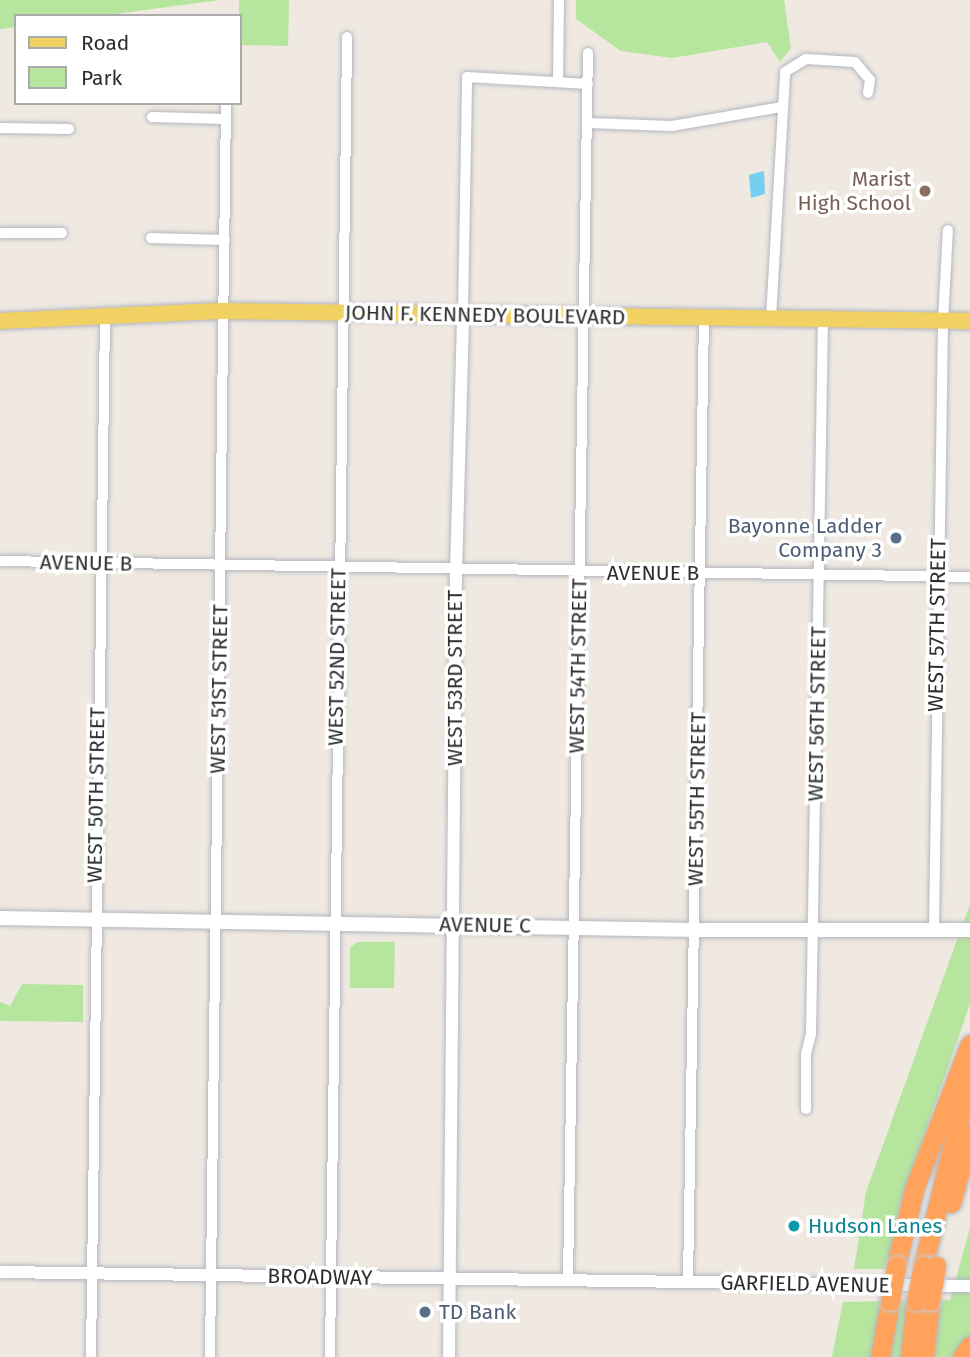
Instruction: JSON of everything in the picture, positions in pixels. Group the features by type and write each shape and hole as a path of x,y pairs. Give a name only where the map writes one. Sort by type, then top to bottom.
{"highway":[{"path":"880,1357 914,1189 970,1044"},
{"path":"911,1357 970,1073"},
{"path":"930,1266 970,1134"},
{"path":"923,1301 924,1357"},
{"path":"962,1357 970,1346"}],"main road":[{"name":"JOHN F. KENNEDY BOULEVARD","path":"0,321 224,311 970,321"},
{"name":"AVENUE C","path":"0,918 334,924 455,923 696,930 970,930"}],"street":[{"path":"559,0 558,82 588,84"},
{"name":"WEST 52ND STREET","path":"330,1357 347,37"},
{"name":"WEST 54TH STREET","path":"568,1280 588,53"},
{"path":"771,318 785,72 806,59 855,62 870,80 869,93"},
{"name":"WEST 53RD STREET","path":"449,1357 455,923 456,571 467,77 558,82"},
{"name":"WEST 51ST STREET","path":"211,1357 226,105"},
{"path":"588,123 672,126 782,107"},
{"path":"152,117 226,119"},
{"path":"0,128 69,129"},
{"name":"WEST 57TH STREET","path":"934,929 943,321 948,230"},
{"path":"0,233 62,233"},
{"path":"150,238 225,240"},
{"name":"WEST 50TH STREET","path":"91,1357 94,919 105,316"},
{"name":"WEST 55TH STREET","path":"688,1281 696,930 704,317"},
{"name":"WEST 56TH STREET","path":"806,1109 813,931 823,319"},
{"name":"AVENUE B","path":"0,561 456,571 970,577"},
{"name":"BROADWAY","path":"0,1272 640,1280"},
{"name":"GARFIELD AVENUE","path":"640,1280 970,1286"}],"green space":[{"path":"0,0 220,0 114,14 14,14 14,27 0,29"},
{"path":"239,0 289,0 288,46 242,45 242,14 239,14"},
{"path":"576,0 784,0 791,48 780,62 767,42 672,58 621,51 576,19"},
{"path":"970,904 970,1004 900,1204 887,1269 854,1269 866,1192"},
{"path":"357,942 395,942 394,988 350,988 350,948"},
{"path":"22,984 83,985 83,1022 0,1021 0,1002 10,1006"},
{"path":"970,1228 970,1357 832,1357 843,1302 950,1300"}],"water":[{"path":"764,171 765,194 751,198 749,175"}],"place":[{"name":"Marist High School","path":"925,191"},
{"name":"Bayonne Ladder Company 3","path":"896,538"},
{"name":"Hudson Lanes","path":"794,1226"},
{"name":"TD Bank","path":"425,1312"}]}
